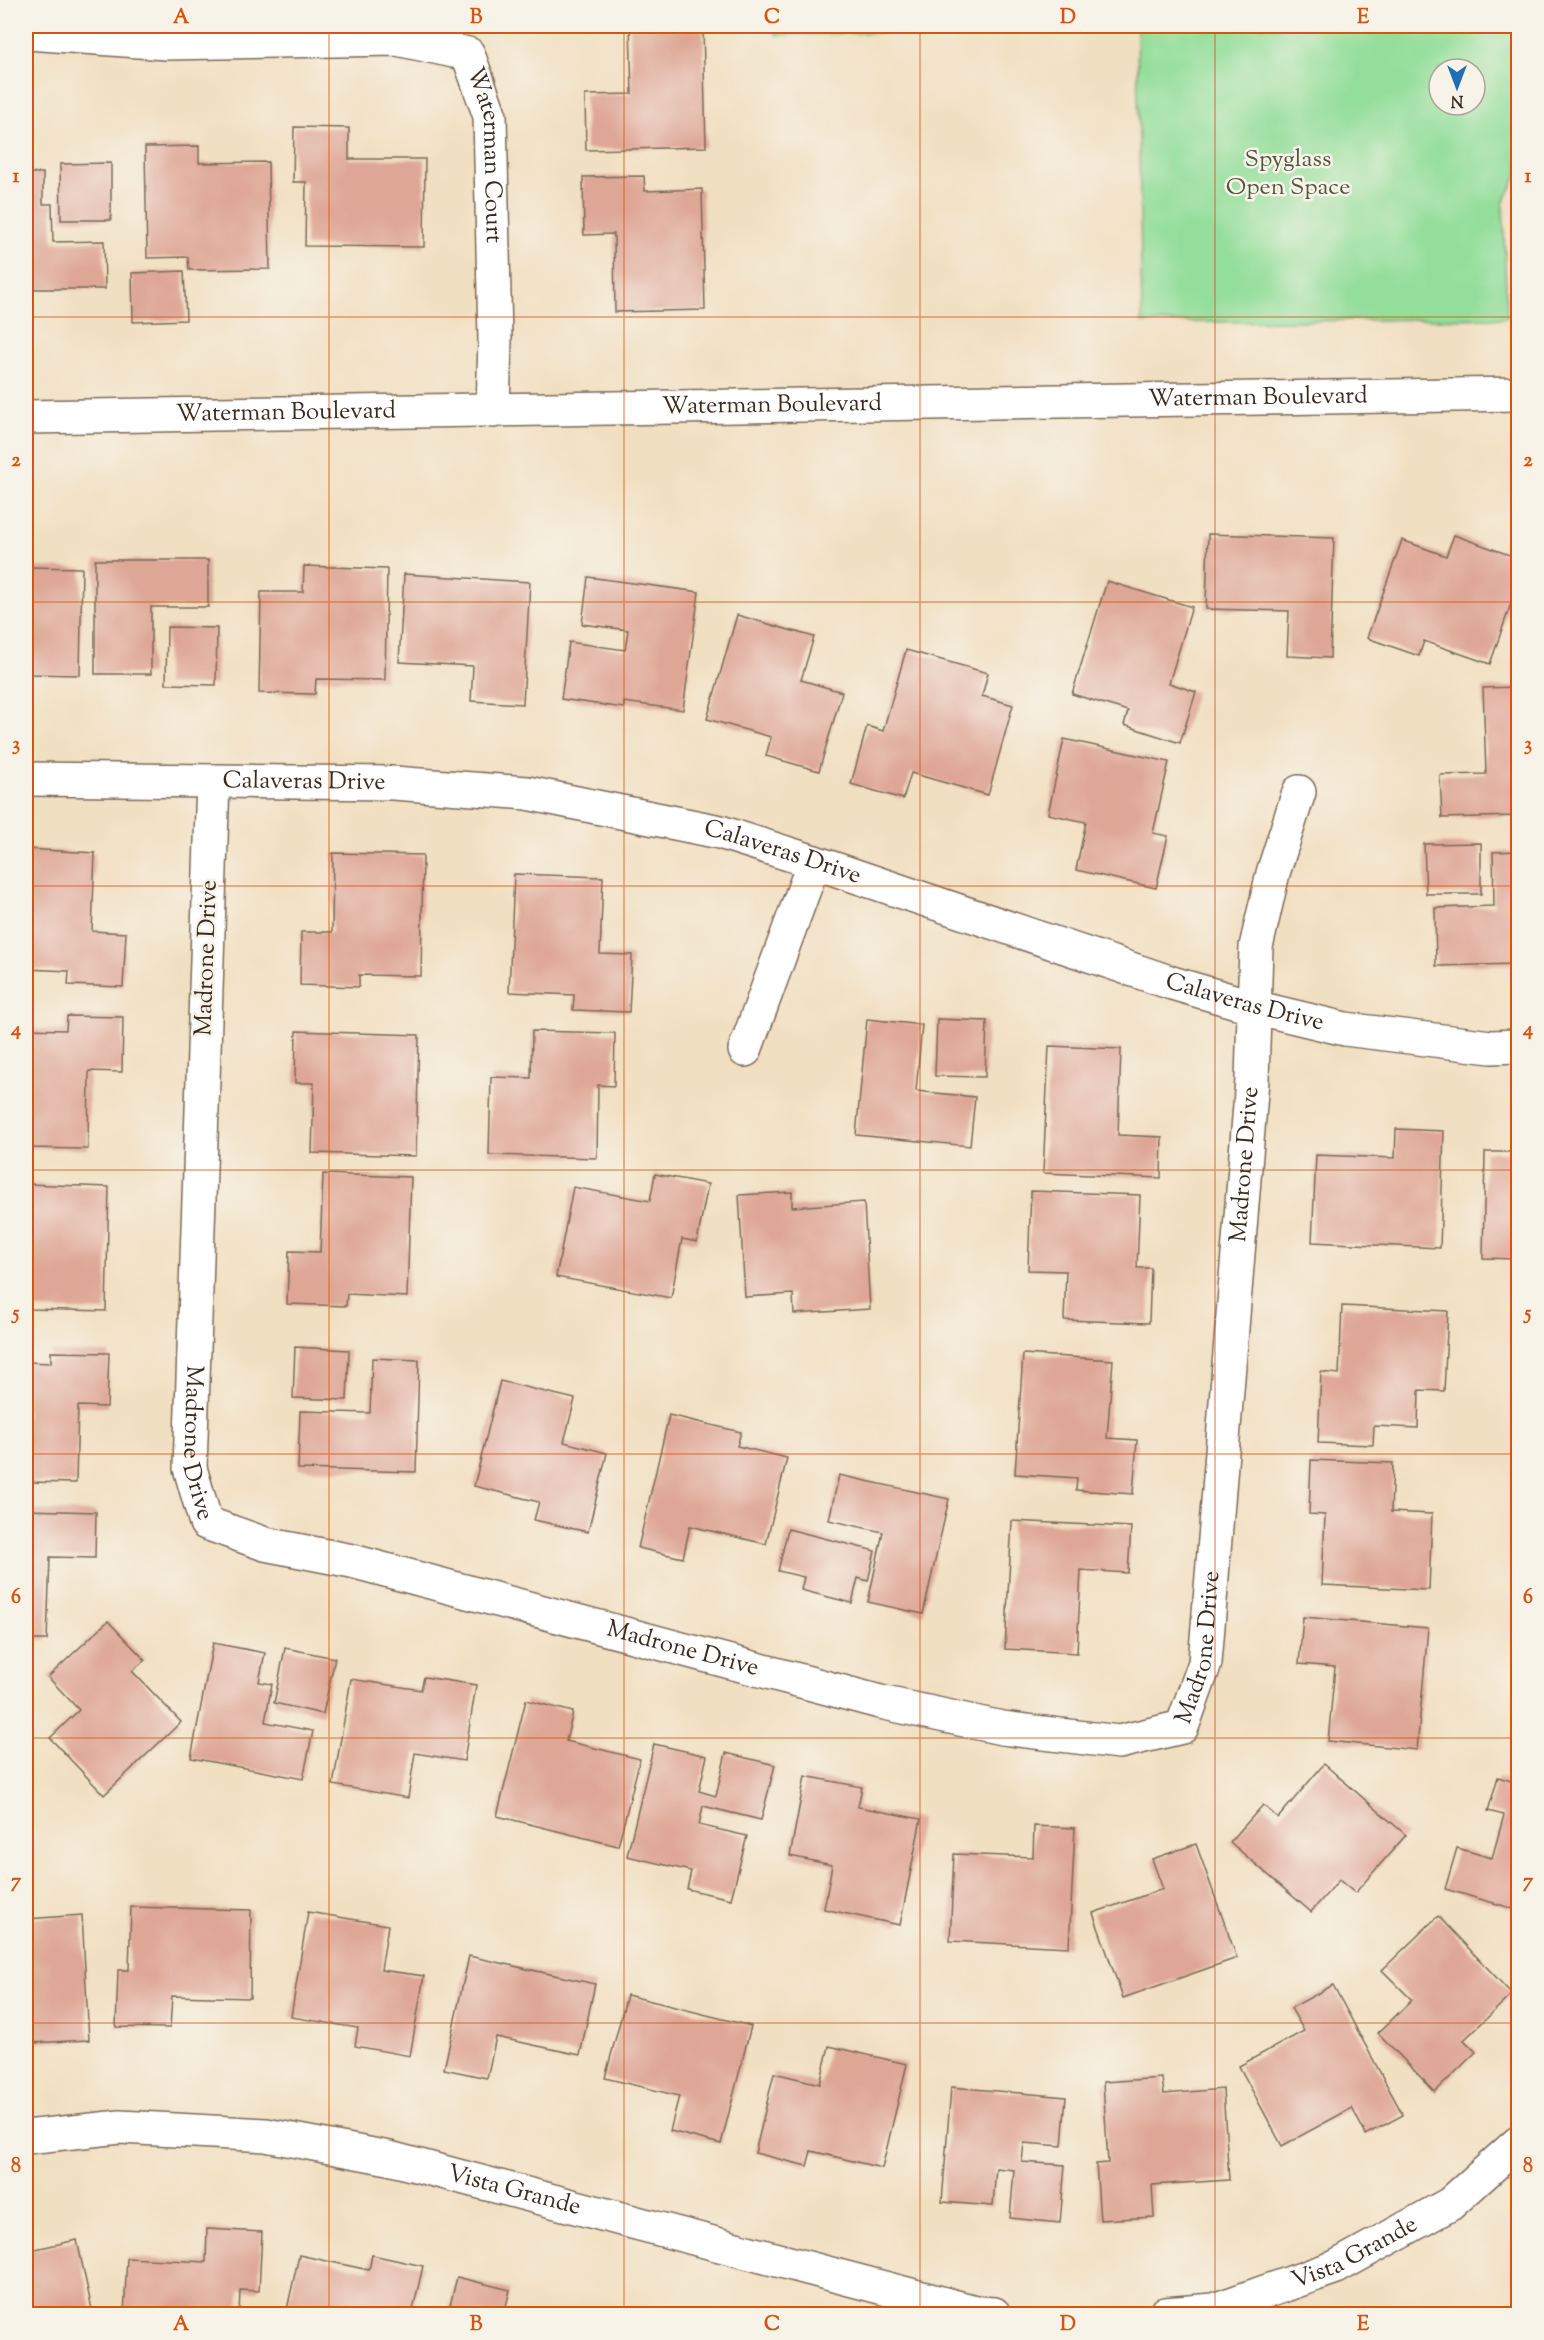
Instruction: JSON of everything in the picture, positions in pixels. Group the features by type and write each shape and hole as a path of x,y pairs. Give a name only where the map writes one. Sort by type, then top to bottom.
{"street":[{"name":"Waterman Court","path":"28,33 166,44 397,39 468,54 490,116 495,339 493,411"},
{"name":"Waterman Boulevard","path":"26,417 1518,394"},
{"name":"Calaveras Drive","path":"26,779 393,783 527,793 720,832 1172,983 1254,1007 1345,1029 1491,1047 1518,1046"},
{"name":"Madrone Drive","path":"213,781 190,1468 206,1523 265,1544 352,1561 493,1601 880,1702 1002,1728 1119,1742 1182,1727 1205,1663 1252,1080 1254,1007"},
{"path":"1254,1007 1256,947 1273,873 1299,792"},
{"path":"745,1050 814,862"},
{"name":"Vista Grande","path":"26,2137 120,2127 266,2135 389,2158 979,2313 994,2314"},
{"name":"Vista Grande","path":"1165,2314 1214,2310 1336,2267 1450,2204 1518,2144"}],"green space":[{"path":"773,26 1137,26 776,35"},
{"name":"Spyglass Open Space","path":"1137,26 1518,26 1518,174 1503,204 1507,318 1142,323"}],"building":[{"path":"630,26 703,26 706,147 586,150 585,95 632,94"},
{"path":"294,127 349,128 349,159 425,159 424,247 305,246 306,182 293,182"},
{"path":"199,146 199,163 268,162 270,269 189,270 188,257 147,258 145,147"},
{"path":"111,163 111,220 61,220 60,164"},
{"path":"26,173 43,173 43,204 52,204 53,242 104,241 105,289 26,289"},
{"path":"644,176 645,191 702,189 705,310 615,312 614,234 584,235 583,177"},
{"path":"184,271 186,320 133,322 132,273"},
{"path":"1208,534 1334,538 1330,658 1287,656 1289,611 1206,609"},
{"path":"1454,535 1518,558 1518,583 1490,664 1424,641 1419,656 1367,638 1402,540 1446,556"},
{"path":"95,560 208,560 208,607 151,607 151,674 95,674"},
{"path":"304,566 387,569 385,680 316,679 315,694 259,693 261,592 303,592"},
{"path":"26,567 82,568 80,675 26,674"},
{"path":"404,574 530,582 523,704 471,701 473,666 399,662"},
{"path":"588,577 699,592 683,710 624,702 624,708 561,699 569,642 625,650 628,630 582,624"},
{"path":"1107,581 1192,607 1169,683 1196,692 1180,743 1124,725 1128,711 1072,694"},
{"path":"737,615 814,637 801,680 842,692 819,771 766,756 771,737 707,719"},
{"path":"167,627 217,628 216,685 166,684"},
{"path":"906,650 988,673 982,696 1013,705 988,795 911,773 903,799 851,784 867,726 883,731"},
{"path":"1518,687 1518,816 1442,818 1440,775 1486,774 1483,688"},
{"path":"1064,739 1169,762 1153,833 1168,836 1156,888 1076,870 1086,822 1048,814"},
{"path":"1481,843 1481,894 1426,894 1424,844"},
{"path":"26,849 95,853 92,931 126,933 123,987 68,985 69,971 26,969"},
{"path":"1518,851 1518,964 1436,966 1435,908 1494,906 1493,852"},
{"path":"333,853 423,855 421,976 359,975 359,987 300,985 301,932 332,932"},
{"path":"514,874 603,877 600,954 632,955 629,1012 573,1010 574,995 509,992"},
{"path":"67,1016 123,1017 122,1072 89,1071 88,1149 26,1148 26,1029 66,1030"},
{"path":"867,1019 922,1025 916,1091 975,1097 970,1146 856,1135"},
{"path":"937,1019 987,1021 985,1077 935,1076"},
{"path":"296,1031 419,1035 416,1156 312,1153 314,1083 295,1083"},
{"path":"532,1031 615,1033 614,1086 598,1085 597,1158 489,1155 491,1077 531,1078"},
{"path":"1049,1046 1121,1049 1118,1135 1162,1137 1161,1178 1043,1173"},
{"path":"1396,1129 1444,1131 1440,1248 1312,1242 1316,1155 1395,1158"},
{"path":"1485,1152 1518,1152 1518,1259 1483,1258"},
{"path":"323,1174 411,1177 407,1297 347,1294 346,1306 287,1304 289,1251 320,1252"},
{"path":"655,1174 708,1184 697,1242 682,1239 671,1298 556,1277 573,1187 650,1201"},
{"path":"26,1184 109,1187 106,1311 30,1309 31,1263 26,1263"},
{"path":"1031,1191 1140,1195 1137,1268 1151,1268 1149,1323 1064,1320 1066,1271 1028,1270"},
{"path":"792,1192 792,1207 864,1202 870,1309 794,1314 793,1294 745,1297 739,1195"},
{"path":"1342,1306 1448,1311 1444,1391 1419,1390 1418,1428 1374,1426 1373,1445 1318,1443 1321,1372 1339,1374"},
{"path":"295,1347 349,1350 347,1400 293,1398"},
{"path":"51,1352 109,1353 107,1407 78,1406 76,1483 26,1482 26,1362 51,1363"},
{"path":"1023,1354 1113,1360 1107,1438 1137,1440 1133,1494 1076,1490 1077,1478 1015,1474"},
{"path":"372,1358 419,1360 416,1472 298,1469 300,1411 370,1413"},
{"path":"500,1381 575,1399 564,1442 607,1453 588,1532 534,1520 539,1502 474,1486"},
{"path":"669,1415 741,1432 737,1446 787,1458 766,1544 690,1526 683,1558 638,1548"},
{"path":"1311,1460 1393,1463 1391,1512 1432,1514 1429,1590 1322,1585 1325,1515 1309,1514"},
{"path":"839,1475 949,1499 923,1614 868,1602 883,1532 829,1520"},
{"path":"26,1510 96,1512 95,1558 50,1557 47,1640 26,1640"},
{"path":"1012,1521 1131,1527 1128,1573 1081,1570 1077,1653 1005,1649"},
{"path":"788,1529 875,1551 868,1581 858,1578 852,1603 801,1590 804,1577 778,1571"},
{"path":"1303,1617 1428,1628 1417,1750 1328,1741 1335,1667 1299,1664"},
{"path":"108,1621 145,1660 132,1671 181,1722 104,1795 50,1738 79,1710 48,1677"},
{"path":"213,1643 265,1653 259,1682 272,1684 265,1722 313,1731 303,1779 191,1758"},
{"path":"285,1648 335,1658 323,1714 274,1703"},
{"path":"424,1677 476,1685 464,1761 415,1753 408,1798 333,1785 351,1679 421,1690"},
{"path":"526,1700 573,1712 566,1741 640,1759 618,1846 497,1816"},
{"path":"654,1744 707,1756 699,1791 716,1796 726,1753 775,1765 761,1820 703,1806 699,1825 747,1836 731,1899 687,1889 691,1871 627,1856"},
{"path":"1324,1764 1406,1835 1355,1893 1339,1880 1311,1912 1230,1842 1263,1805 1278,1818"},
{"path":"805,1776 862,1787 858,1807 921,1819 900,1925 824,1909 832,1865 790,1856"},
{"path":"1498,1777 1518,1783 1518,1910 1445,1889 1457,1848 1492,1858 1504,1815 1488,1811"},
{"path":"1034,1826 1075,1828 1069,1947 950,1941 954,1854 1033,1857"},
{"path":"1196,1844 1237,1958 1123,1998 1093,1913 1163,1889 1152,1859"},
{"path":"131,1907 251,1910 250,1998 172,1996 170,2028 116,2027 118,1970 129,1970"},
{"path":"308,1912 388,1925 381,1970 424,1976 410,2056 355,2046 358,2028 291,2017"},
{"path":"82,1915 89,2040 31,2043 31,2028 26,2028 26,1919"},
{"path":"1438,1916 1512,1994 1464,2040 1476,2052 1435,2092 1378,2033 1412,2000 1382,1970"},
{"path":"469,1956 595,1984 580,2055 496,2037 487,2078 444,2069"},
{"path":"1333,1985 1403,2115 1366,2135 1352,2108 1282,2146 1239,2066 1304,2031 1291,2008"},
{"path":"627,1995 751,2026 721,2144 670,2131 679,2096 605,2078"},
{"path":"829,2046 907,2064 882,2168 811,2151 807,2166 755,2153 774,2073 820,2084"},
{"path":"1162,2078 1164,2094 1223,2089 1229,2180 1152,2185 1154,2217 1100,2220 1096,2164 1108,2163 1103,2082"},
{"path":"951,2087 1066,2097 1062,2146 1024,2143 1022,2162 1065,2165 1060,2223 1010,2218 1014,2170 996,2168 993,2206 942,2202"},
{"path":"207,2229 262,2232 259,2291 240,2290 239,2314 124,2314 127,2258 206,2262"},
{"path":"77,2240 93,2314 26,2314 26,2251"},
{"path":"299,2255 369,2270 372,2255 423,2266 412,2314 286,2314"},
{"path":"457,2277 510,2290 504,2314 448,2314"}]}
